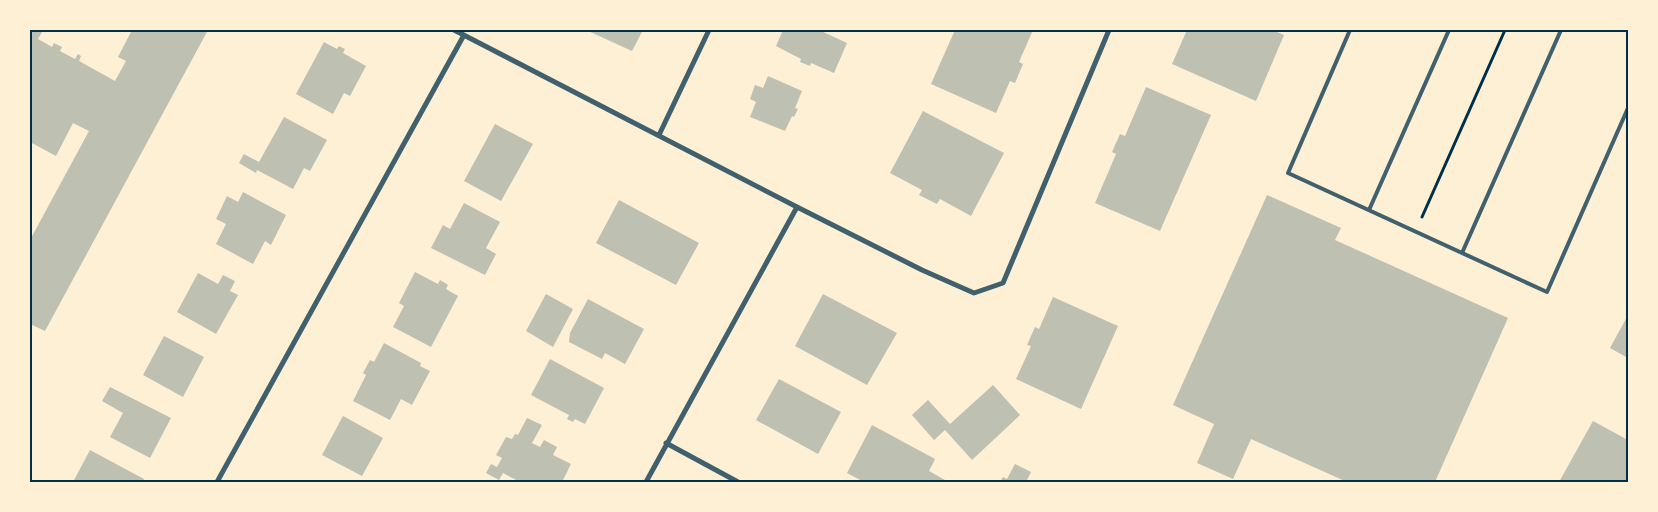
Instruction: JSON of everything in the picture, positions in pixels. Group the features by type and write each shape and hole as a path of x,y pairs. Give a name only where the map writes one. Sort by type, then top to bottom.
{"street":[{"path":"454,30 797,207 922,270 974,293 1003,283 1110,30"},
{"path":"659,135 709,30"},
{"path":"217,482 464,35"},
{"path":"646,482 797,207"},
{"path":"666,443 738,482"}],"lane":[{"path":"1350,30 1288,173 1547,292 1628,108"},
{"path":"1369,210 1449,30"},
{"path":"1462,253 1561,30"}],"path":[{"path":"1415,231 1505,30"}],"building":[{"path":"30,30 43,30 38,39 52,47 54,43 62,47 60,51 75,59 78,54 81,56 79,61 115,81 126,61 118,57 132,30 208,30 45,331 30,324 30,240 89,131 73,123 56,156 30,142"},
{"path":"586,30 643,30 632,51"},
{"path":"783,30 819,30 847,43 834,73 811,63 810,66 800,62 801,59 776,46"},
{"path":"955,30 1033,30 1019,62 1023,64 1015,83 1010,81 996,113 931,84"},
{"path":"1187,30 1272,30 1284,35 1256,101 1172,64"},
{"path":"324,42 337,49 339,46 345,49 343,53 366,66 350,96 344,93 333,114 296,94"},
{"path":"768,76 802,91 795,108 798,109 794,117 792,116 785,131 750,117 756,102 750,99 755,85 763,88"},
{"path":"1146,87 1211,115 1160,231 1095,203 1116,154 1112,152 1120,134 1125,136"},
{"path":"923,111 1004,153 971,216 940,199 937,204 919,195 922,190 890,173"},
{"path":"284,117 327,140 310,171 304,168 293,189 257,170 256,173 239,163 244,154 259,162"},
{"path":"495,124 533,144 501,201 464,181"},
{"path":"243,192 286,215 271,245 265,241 253,264 216,244 226,224 216,219 227,196 238,202"},
{"path":"1267,195 1341,228 1335,240 1508,318 1435,482 1347,482 1251,439 1233,479 1197,463 1214,424 1173,405"},
{"path":"619,200 699,243 676,285 596,243"},
{"path":"464,203 500,222 486,248 496,254 485,275 431,248 443,225 450,229"},
{"path":"415,272 438,284 440,280 448,285 446,289 458,296 431,347 393,327 404,306 399,303"},
{"path":"198,273 218,284 223,275 235,281 230,291 238,295 216,334 177,312"},
{"path":"546,294 573,309 553,347 526,331"},
{"path":"823,294 897,333 867,385 795,346"},
{"path":"1053,297 1118,326 1081,409 1016,379 1031,346 1027,345 1035,327 1039,329"},
{"path":"588,299 644,329 625,364 605,353 602,359 569,342 570,333"},
{"path":"1628,315 1628,358 1610,348"},
{"path":"164,336 204,357 183,397 143,375"},
{"path":"384,343 421,363 420,366 430,371 412,405 401,399 390,420 353,401 366,375 363,373 370,360 374,362"},
{"path":"550,359 604,388 585,424 575,419 573,422 567,419 569,415 531,395"},
{"path":"779,379 841,412 818,454 756,420"},
{"path":"993,385 1020,415 972,460 945,430 934,440 912,415 928,400 950,424"},
{"path":"110,387 171,418 150,458 110,437 123,413 102,401"},
{"path":"343,416 383,438 362,476 322,455"},
{"path":"527,418 542,425 532,443 540,447 544,440 557,447 553,455 571,464 562,482 520,482 503,473 499,480 486,473 491,464 497,467 502,458 496,455 506,437 512,439 515,434 518,435"},
{"path":"1593,421 1628,440 1628,482 1559,482"},
{"path":"872,425 935,459 929,471 945,480 944,482 864,482 847,473"},
{"path":"90,450 144,479 142,482 73,482"},
{"path":"1015,464 1031,472 1026,482 1000,482 1003,477 1007,479"}]}
